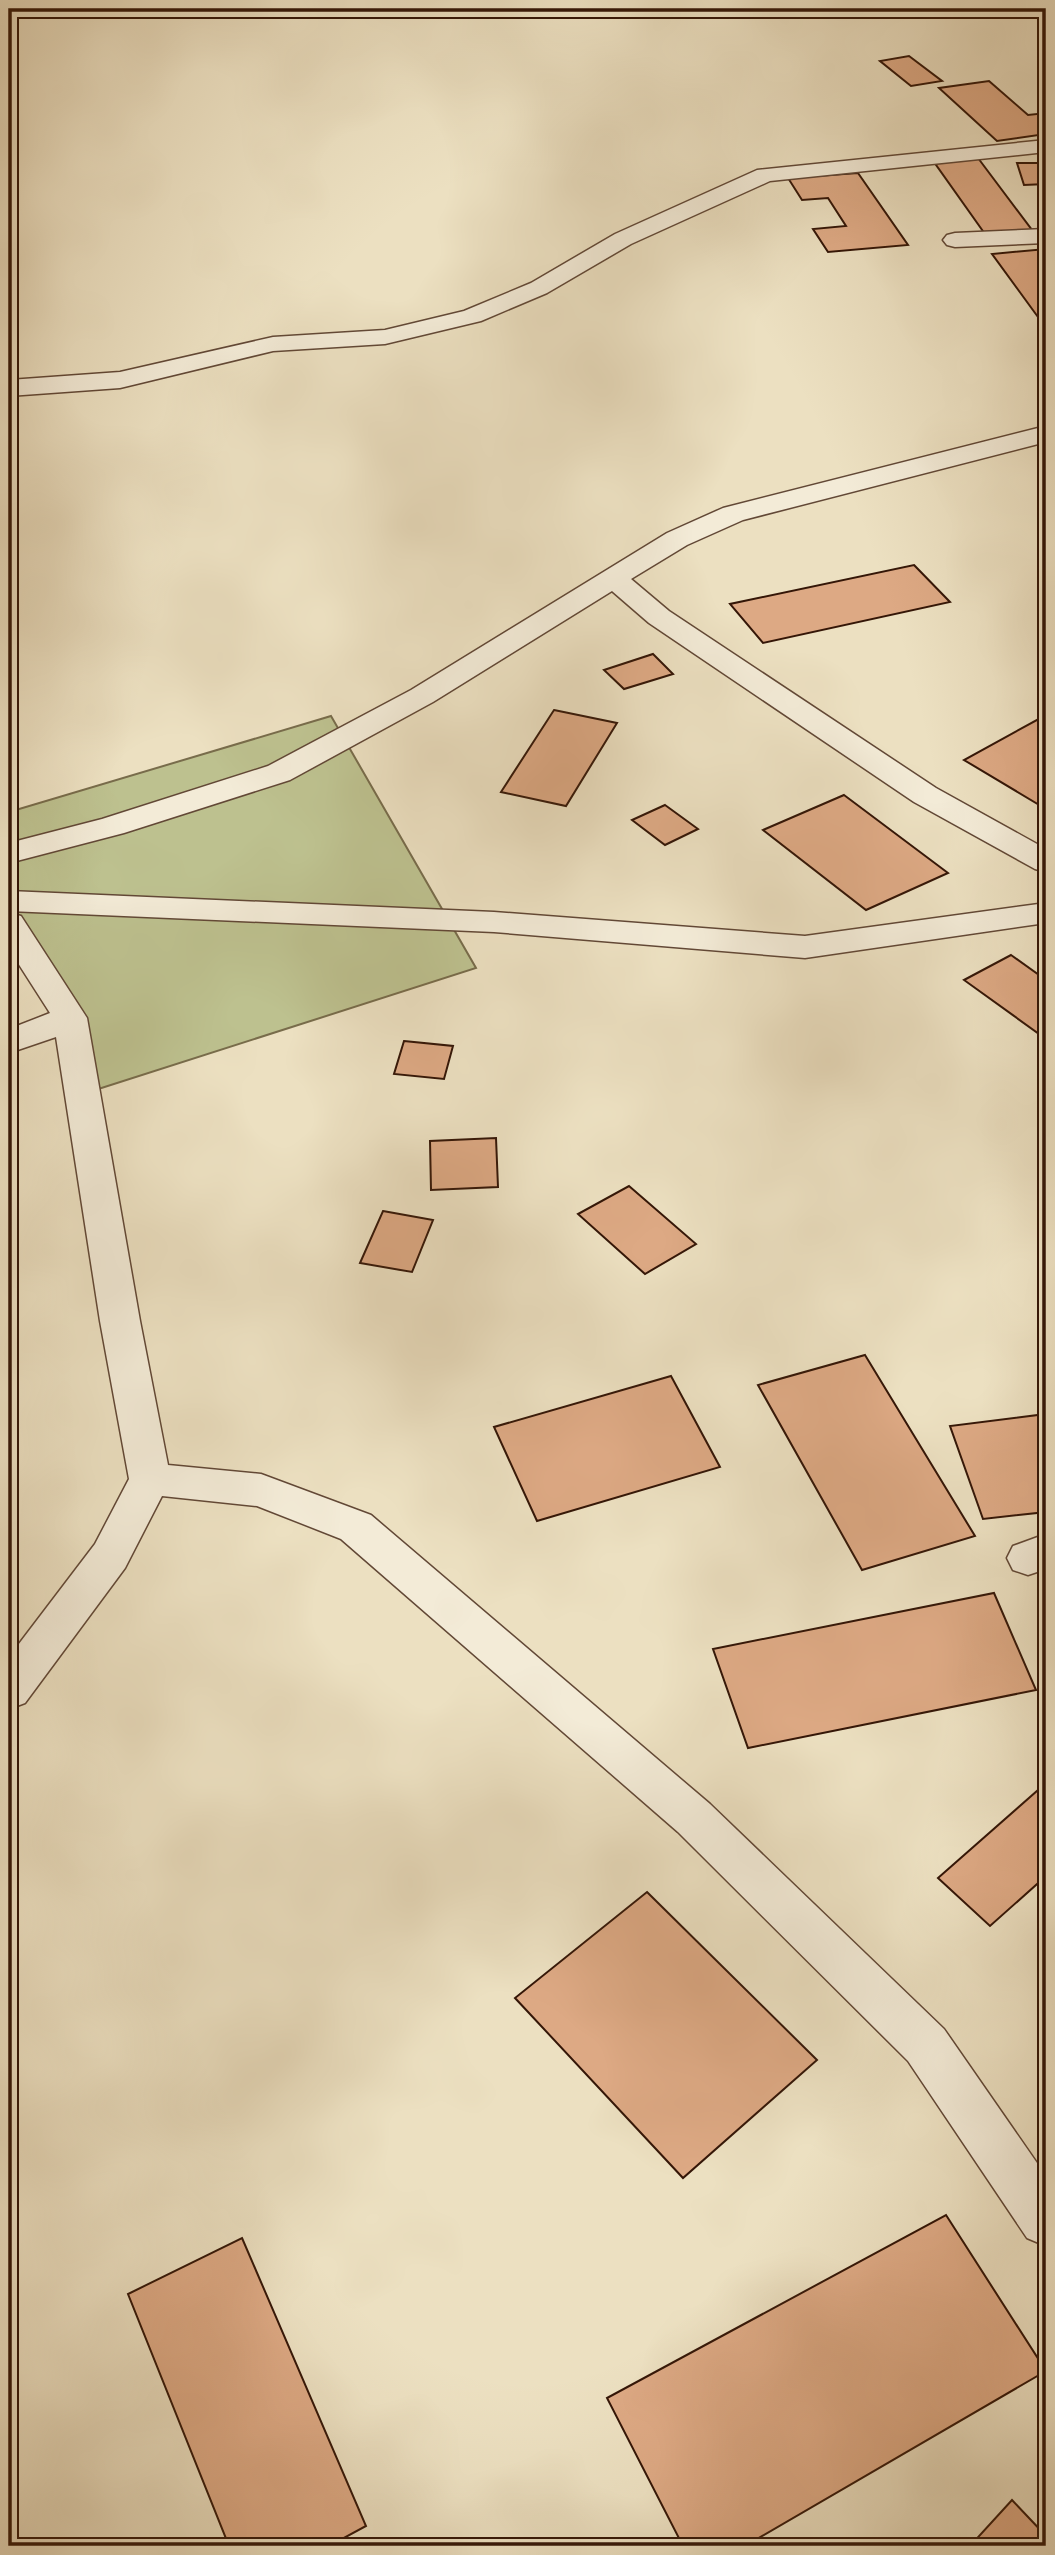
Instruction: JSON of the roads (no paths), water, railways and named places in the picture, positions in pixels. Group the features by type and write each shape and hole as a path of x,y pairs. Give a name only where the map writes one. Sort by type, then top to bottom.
{"street":[{"path":"9,388 120,380 273,344 385,337 472,316 539,288 623,239 765,175 1046,146"},
{"path":"955,240 1046,236"},
{"path":"9,853 113,825 279,773 422,696 677,539 733,514 1046,433"},
{"path":"614,579 660,617 925,795 1046,862"},
{"path":"9,901 494,922 805,947 1046,913"},
{"path":"9,923 70,1018 120,1321 150,1479 110,1556 9,1690"},
{"path":"9,1042 70,1018"},
{"path":"150,1479 261,1489 356,1527 694,1818 926,2045 1046,2220"}]}
